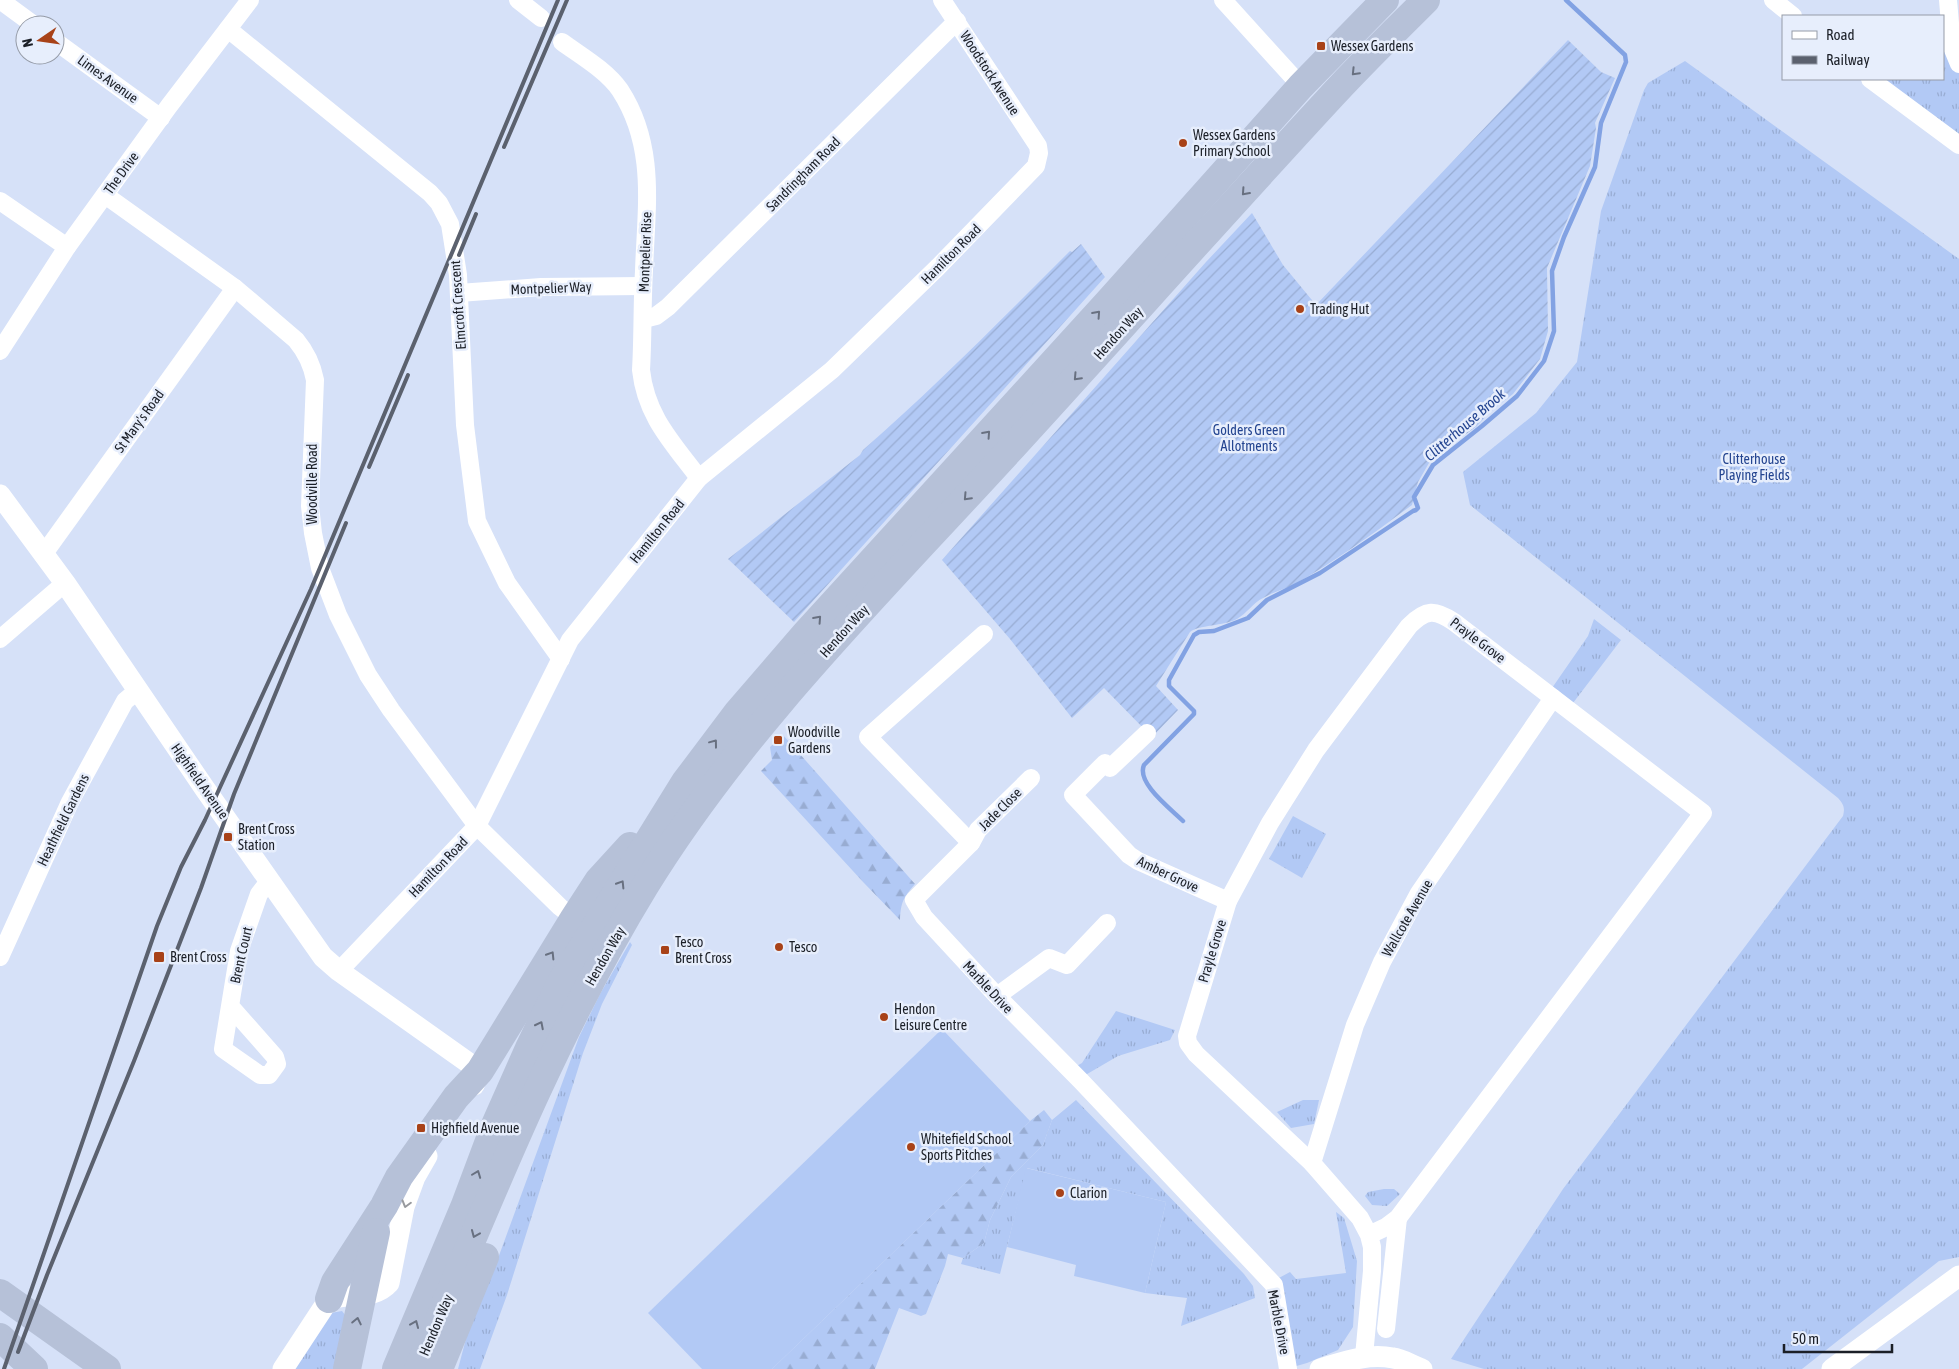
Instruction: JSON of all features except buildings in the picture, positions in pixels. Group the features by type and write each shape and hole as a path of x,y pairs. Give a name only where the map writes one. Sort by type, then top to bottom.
{"highway":[{"name":"Hendon Way","path":"396,1369 465,1205 496,1125 534,1038 566,974 685,782 737,713 806,632 1109,301 1301,86 1386,0"},
{"name":"Hendon Way","path":"418,1369 483,1215 565,1030 646,885 676,840 754,733 822,655 1130,320 1331,96 1426,0"},
{"path":"328,1299 336,1282 384,1206 399,1177 456,1097 480,1071 598,881 685,782"},
{"path":"439,1369 448,1356 498,1223 565,1030"},
{"path":"347,1369 374,1236 384,1206"},
{"path":"0,1294 78,1369"},
{"path":"0,1294 107,1369"},
{"path":"2,1339 20,1369"},
{"path":"2,1339 34,1369"}],"street":[{"path":"0,0 20,15"},
{"name":"The Drive","path":"0,351 67,247 250,0"},
{"path":"518,0 541,18"},
{"name":"Woodstock Avenue","path":"942,0 1038,146"},
{"path":"1223,0 1301,86"},
{"path":"1773,0 1792,15"},
{"path":"1948,0 1947,49 1959,64"},
{"name":"Sandringham Road","path":"644,319 656,316 668,307 957,21"},
{"name":"Elmcroft Crescent","path":"228,30 422,187 439,203 445,213 452,235 459,292 465,424 477,521 507,582 561,659"},
{"name":"Montpelier Rise","path":"562,42 592,64 619,89 630,108 640,132 646,156 647,176 641,370 643,384 650,409 656,420 699,478"},
{"name":"Limes Avenue","path":"65,48 161,118"},
{"path":"1871,80 1959,144"},
{"name":"Hamilton Road","path":"338,971 477,826 570,640 699,478 832,370 871,334 1032,173 1039,160 1038,146"},
{"name":"Woodville Road","path":"106,195 235,288 296,340 302,348 312,367 315,380 310,506 318,563 338,615 368,675 391,710 477,826"},
{"path":"0,201 67,247"},
{"name":"Montpelier Way","path":"459,292 541,287 643,286"},
{"name":"St Mary's Road","path":"43,555 235,288"},
{"name":"Highfield Avenue","path":"0,495 65,583 324,957 338,971 480,1071"},
{"path":"0,639 65,583"},
{"name":"Prayle Grove","path":"1364,1356 1372,1271 1372,1247 1369,1234 1360,1218 1312,1163 1196,1054 1188,1043 1188,1028 1228,901 1270,823 1316,750 1409,626 1417,617 1429,612 1442,614 1703,813 1398,1218 1386,1227 1369,1234"},
{"path":"971,843 868,736 984,634"},
{"name":"Heathfield Gardens","path":"0,954 70,802 125,701 138,691"},
{"name":"Wallcote Avenue","path":"1312,1163 1355,1025 1382,962 1419,893 1553,698"},
{"name":"Amber Grove","path":"1147,733 1110,768 1105,763 1073,794 1129,855 1138,861 1228,901"},
{"name":"Jade Close","path":"971,843 978,830 1031,778"},
{"path":"477,826 560,907 574,918"},
{"name":"Marble Drive","path":"971,843 914,900 924,918 1274,1285 1288,1369"},
{"name":"Brent Court","path":"230,1006 239,951 258,894 270,880"},
{"path":"997,996 1049,958 1067,965 1107,923"},
{"path":"283,1369 328,1299 339,1296 373,1294 382,1290 389,1283 404,1207 415,1177 428,1153 465,1103 480,1071"},
{"path":"1386,1329 1398,1218"},
{"path":"1832,1369 1959,1276"},
{"path":"1320,1369 1364,1356 1394,1358 1422,1369"}],"green space":[{"name":"Golders Green Allotments","path":"1568,40 1601,72 1615,78 1595,123 1596,128 1590,166 1547,268 1548,331 1540,359 1513,394 1490,412 1476,427 1443,450 1429,463 1418,482 1412,505 1310,575 1259,600 1237,619 1190,632 1156,686 1178,710 1152,737 1104,688 1072,718 1010,639 942,560 1206,262 1252,213 1283,265 1316,305"},
{"path":"1952,47 1959,64 1959,145 1871,80 1944,80 1944,50"},
{"name":"Clitterhouse Playing Fields","path":"1685,61 1959,259 1959,1257 1939,1261 1802,1369 1484,1369 1451,1359 1563,1189 1844,813 1844,807 1838,798 1470,505 1463,472 1536,413 1577,362 1601,211 1644,90 1648,83"},
{"path":"1081,244 1105,277 794,622 728,559 860,455 1070,251 1072,252"},
{"path":"1594,619 1621,640 1573,703 1552,688 1588,636"},
{"path":"783,735 915,884 903,900 900,920 761,771 772,760 770,747"},
{"path":"1293,816 1326,834 1302,878 1269,859"},
{"path":"630,942 632,945 602,1004 583,1053 507,1295 480,1369 458,1369 468,1331 497,1261 579,1037 600,994"},
{"path":"1116,1011 1175,1030 1170,1040 1118,1056 1082,1077 1073,1068 1082,1063"},
{"path":"942,1029 1030,1121 772,1369 702,1369 648,1313"},
{"path":"1076,1100 1244,1274 1253,1286 1255,1298 1181,1326 1187,1298 1145,1293 1166,1202 1027,1168 1000,1274 961,1264 963,1258 984,1243 990,1220 1011,1177 1043,1145 1052,1120"},
{"path":"1303,1100 1319,1100 1314,1124 1291,1128 1277,1112"},
{"path":"1044,1110 1052,1120 1043,1145 1011,1177 990,1220 984,1243 963,1258 948,1254 926,1314 921,1316 899,1308 875,1369 772,1369 1030,1121"},
{"path":"1026,1168 1166,1202 1145,1293 1074,1276 1076,1265 1007,1247"},
{"path":"1394,1189 1400,1194 1387,1206 1372,1205 1365,1196 1368,1192"},
{"path":"1336,1212 1344,1218 1357,1261 1353,1327 1338,1350 1293,1367 1277,1279 1290,1272 1296,1279 1346,1273"},
{"path":"342,1311 349,1320 338,1369 292,1369 331,1313"}],"waterway":[{"name":"Clitterhouse Brook","path":"1183,821 1156,795 1145,780 1143,772 1144,765 1194,714 1194,711 1169,686 1169,680 1194,635 1199,632 1214,631 1248,618 1267,600 1320,573 1416,510 1418,508 1414,497 1433,465 1517,396 1544,361 1554,331 1552,271 1564,237 1595,167 1601,123 1626,62 1625,55 1566,0"}],"railway":[{"path":"4,1369 157,926 181,867 205,820 311,589 558,0"},
{"path":"504,147 567,0"},
{"path":"459,255 476,214"},
{"path":"369,467 408,375"},
{"path":"18,1352 201,888 234,794 346,523"}],"place":[{"name":"Wessex Gardens","path":"1321,46"},
{"name":"Wessex Gardens Primary School","path":"1183,143"},
{"name":"Trading Hut","path":"1300,309"},
{"name":"Woodville Gardens","path":"778,740"},
{"name":"Brent Cross Station","path":"228,837"},
{"name":"Tesco","path":"779,947"},
{"name":"Tesco Brent Cross","path":"665,950"},
{"name":"Brent Cross","path":"159,957"},
{"name":"Hendon Leisure Centre","path":"884,1017"},
{"name":"Highfield Avenue","path":"421,1128"},
{"name":"Whitefield School Sports Pitches","path":"911,1147"},
{"name":"Clarion","path":"1060,1193"}]}
